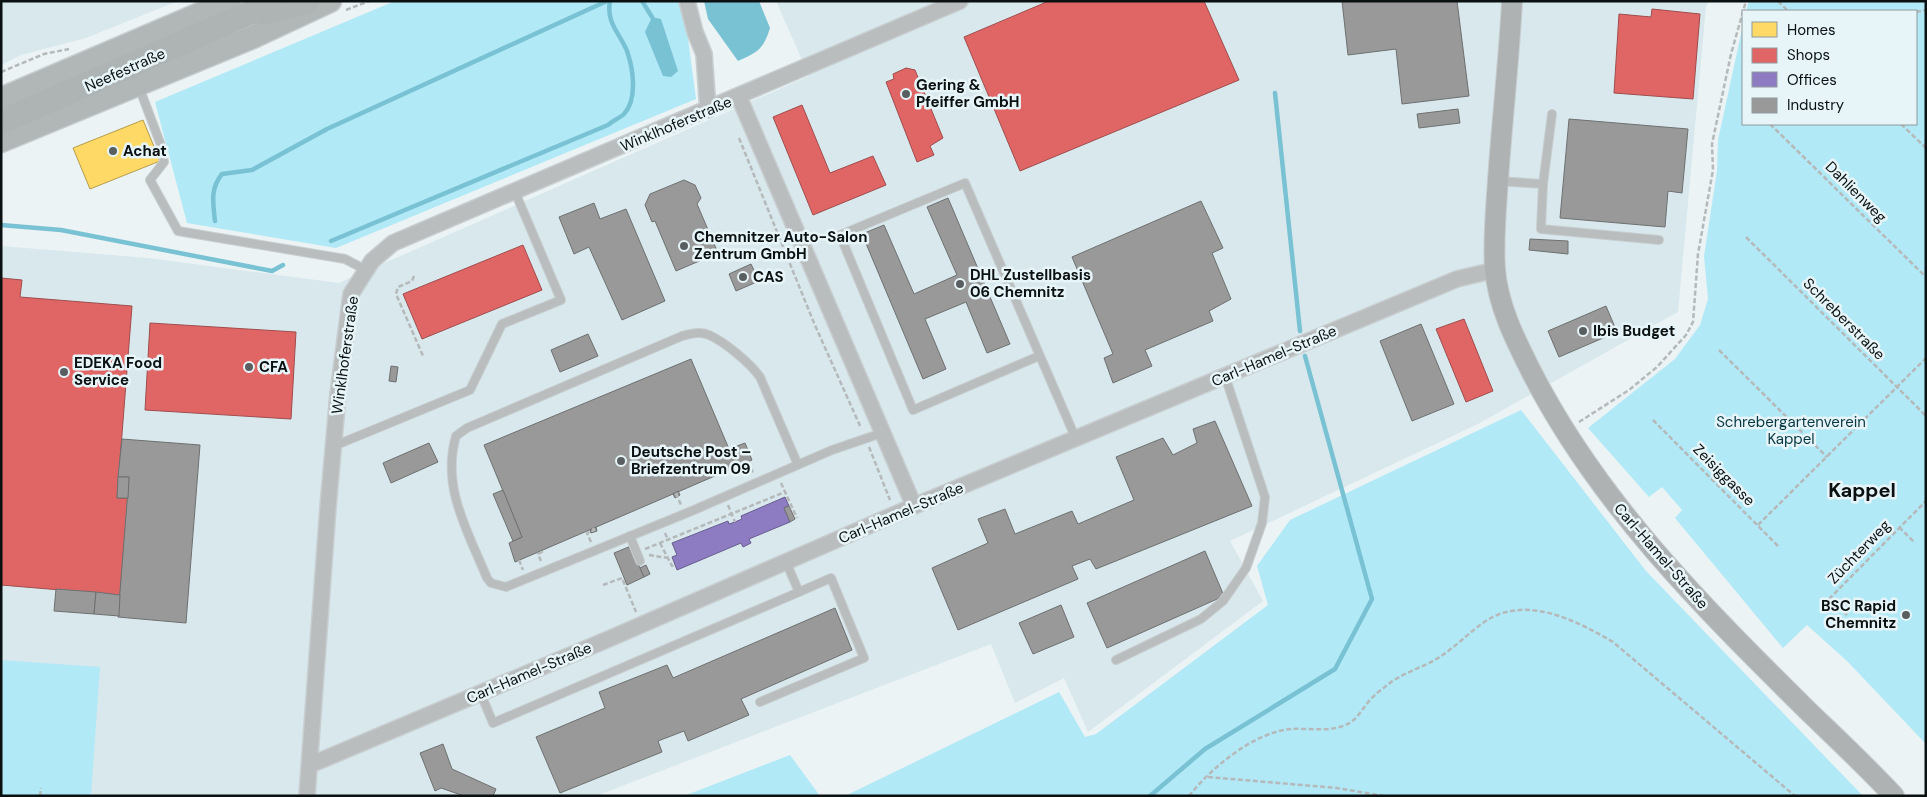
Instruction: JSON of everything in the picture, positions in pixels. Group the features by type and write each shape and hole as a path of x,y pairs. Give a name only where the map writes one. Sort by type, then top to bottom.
{"highway":[{"name":"Neefestraße","path":"1,122 238,9 277,1"},
{"name":"Neefestraße","path":"238,9 307,1"}],"main road":[{"path":"1,141 253,37 330,1"},
{"name":"Carl-Hamel-Straße","path":"1512,1 1498,181 1495,270 1503,308 1511,331 1545,398 1564,430 1591,470 1657,555 1720,622 1894,796"},
{"name":"Neefestraße","path":"1,99 238,9"}],"street":[{"path":"687,1 693,25 704,54 708,110"},
{"name":"Winklhoferstraße","path":"307,796 334,446 351,294 372,261 393,243 739,97 960,1"},
{"name":"Winklhoferstraße","path":"739,97 914,506"},
{"name":"Carl-Hamel-Straße","path":"310,765 897,515 914,506 1456,279 1495,270"}],"lane":[{"path":"137,85 164,162 158,174 150,180 178,231 345,259 366,270"},
{"path":"1552,114 1543,184 1541,229 1659,240"},
{"path":"1498,181 1543,184"},
{"path":"1039,356 913,410 840,235 965,183 1076,439"},
{"path":"334,446 470,390 502,324 560,300 515,192"},
{"path":"798,465 756,372 708,335 696,333 682,336 485,419 456,436 451,467 455,501 491,582 499,586 511,587 798,465 832,450 882,433"},
{"path":"1116,660 1201,619 1223,601 1246,568 1262,523 1265,498 1225,376"},
{"path":"630,536 638,555"},
{"path":"786,562 798,592"},
{"path":"480,692 493,723 831,578 864,658 760,702"}],"path":[{"path":"1778,1 1787,10"},
{"path":"1564,430 1603,408 1650,372 1686,335 1693,322 1698,254 1713,170 1712,144 1731,54 1742,15"},
{"name":"Dahlienweg","path":"1771,125 1926,277"},
{"path":"1902,125 1926,148"},
{"path":"738,135 814,323 897,515"},
{"name":"Schreberstraße","path":"1746,237 1926,416"},
{"path":"414,276 412,281 398,287 396,294 423,356"},
{"path":"1719,350 1827,457"},
{"path":"1758,525 1926,358"},
{"name":"Zeisiggasse","path":"1653,420 1778,546"},
{"path":"748,461 755,477"},
{"path":"638,555 660,543 785,492"},
{"path":"676,493 682,508"},
{"name":"Züchterweg","path":"1847,615 1830,598 1926,501"},
{"path":"1899,528 1916,544"},
{"path":"660,543 672,566 675,564"},
{"path":"638,555 668,558"},
{"path":"603,585 622,578 629,596"},
{"path":"1189,796 1218,765 1266,736 1289,729 1340,727 1351,722 1373,697 1390,682 1437,658 1488,620 1506,611 1528,610 1551,613 1587,627 1613,642 1795,796"},
{"path":"1208,777 1337,788 1384,796"},
{"path":"40,796 41,788"}],"shaded area":[{"path":"1,1 178,1 86,38 21,55 1,65"},
{"path":"704,1 759,1 770,28 762,46 738,61 708,19"},
{"path":"776,1 1709,1 1706,7 1678,312 1478,424 1230,541 1263,601 1088,732 1064,678 1015,703 991,644 596,796 1,796 1,246 148,258 339,283 809,76"},
{"path":"652,17 661,19 678,71 671,77 663,76 645,32"}],"green space":[{"path":"395,1 683,1 696,99 336,248 187,223 155,102"},
{"name":"Schrebergartenverein Kappel","path":"1749,1 1926,1 1926,744 1847,661 1807,625 1783,648 1675,518 1682,510 1662,487 1649,497 1588,428 1675,359 1700,325 1708,299 1704,256 1717,171 1718,140 1742,30 1742,125 1917,125 1917,10 1746,10"},
{"path":"1521,410 1646,571 1863,796 845,796 1059,692 1085,737 1096,734 1268,605 1257,566 1290,520"},
{"path":"1,660 100,667 91,796 1,796"},
{"path":"790,755 820,796 684,796"}],"building: Homes":[{"path":"143,120 160,161 90,189 73,148"}],"building: Shops":[{"path":"1049,1 1204,1 1239,80 1020,171 964,37"},
{"path":"1652,9 1700,14 1693,99 1614,93 1619,14 1651,17"},
{"path":"906,68 915,70 943,138 930,146 934,155 917,162 886,82 894,79 893,74"},
{"path":"802,105 830,173 873,156 886,185 813,215 773,117"},
{"path":"523,245 542,290 422,339 403,294"},
{"name":"EDEKA Food Service","path":"1,278 22,280 20,297 132,306 117,498 128,498 120,595 1,585"},
{"path":"1464,319 1493,391 1466,402 1436,329"},
{"path":"150,323 296,332 291,419 145,410"}],"building: Offices":[{"path":"785,497 789,506 784,508 790,522 749,539 751,543 743,547 741,543 677,570 672,557 677,555 672,543 728,521 729,524 735,522 742,519 741,516"}],"building: Industry":[{"path":"1342,1 1457,1 1469,96 1402,104 1396,49 1348,55"},
{"path":"1458,109 1460,123 1419,128 1417,114"},
{"path":"1569,119 1688,129 1682,193 1668,191 1665,227 1560,218"},
{"path":"684,180 695,185 701,198 697,204 718,253 676,271 655,221 652,222 645,205 650,194"},
{"name":"DHL Zustellbasis 06 Chemnitz","path":"948,198 1010,344 987,353 966,302 925,319 946,369 923,379 862,234 884,225 914,294 957,275 927,207"},
{"path":"1201,201 1223,248 1212,253 1231,299 1209,311 1213,321 1145,350 1152,366 1113,383 1104,358 1113,354 1072,257"},
{"path":"594,203 600,219 626,209 665,301 622,320 589,247 574,254 559,217"},
{"path":"1530,239 1568,241 1568,254 1529,250"},
{"path":"751,264 759,281 736,291 729,274"},
{"name":"Ibis Budget","path":"1606,306 1617,332 1559,357 1548,331"},
{"path":"1421,324 1454,404 1412,421 1380,341"},
{"path":"588,334 598,356 560,372 551,350"},
{"name":"Deutsche Post – Briefzentrum 09","path":"691,359 729,449 745,443 752,460 515,562 509,543 522,537 484,445"},
{"path":"391,366 398,367 396,382 389,381"},
{"path":"1215,421 1252,506 1096,569 1090,559 1072,566 1078,579 958,630 932,568 988,543 978,519 1005,509 1015,534 1072,511 1078,524 1134,500 1116,457 1163,438 1173,455 1197,443 1193,429"},
{"path":"122,439 200,445 186,623 118,617 129,477 118,477"},
{"path":"429,443 438,462 391,483 383,463"},
{"path":"118,477 129,477 128,498 117,498"},
{"path":"503,490 522,537 513,541 493,494"},
{"path":"678,491 680,495 675,498 673,494"},
{"path":"789,506 795,519 790,522 784,508"},
{"path":"596,527 597,531 591,533 590,530"},
{"path":"631,546 644,577 627,585 614,553"},
{"path":"1205,551 1224,596 1107,648 1087,603"},
{"path":"646,565 650,574 644,577 640,568"},
{"path":"56,589 96,592 94,614 54,611"},
{"path":"96,592 120,595 119,616 94,614"},
{"path":"1061,605 1074,637 1033,654 1019,623"},
{"path":"835,608 852,650 741,699 749,715 688,741 684,731 658,741 662,752 560,793 536,737 605,708 599,692 667,665 673,678"},
{"path":"443,744 452,769 496,789 493,796 464,796 441,788 435,791 420,753"}],"waterway":[{"path":"215,221 214,190 222,174 252,170 327,129 607,1"},
{"path":"331,241 608,125 624,114 633,92 632,74 627,51 614,27 610,15 610,1"},
{"path":"642,1 652,17"},
{"path":"1275,93 1300,331"},
{"path":"1,225 61,230 272,271 283,265"},
{"path":"1150,796 1205,749 1335,669 1372,599 1305,356"}],"place":[{"name":"Gering & Pfeiffer GmbH","path":"906,94"},
{"name":"Achat","path":"113,151"},
{"name":"Chemnitzer Auto-Salon Zentrum GmbH","path":"684,246"},
{"name":"CAS","path":"743,277"},
{"name":"DHL Zustellbasis 06 Chemnitz","path":"960,284"},
{"name":"Ibis Budget","path":"1583,331"},
{"name":"CFA","path":"249,367"},
{"name":"EDEKA Food Service","path":"64,372"},
{"name":"Deutsche Post – Briefzentrum 09","path":"621,461"},
{"name":"BSC Rapid Chemnitz","path":"1906,615"}],"district":[{"name":"Kappel","path":"1862,490"}]}
